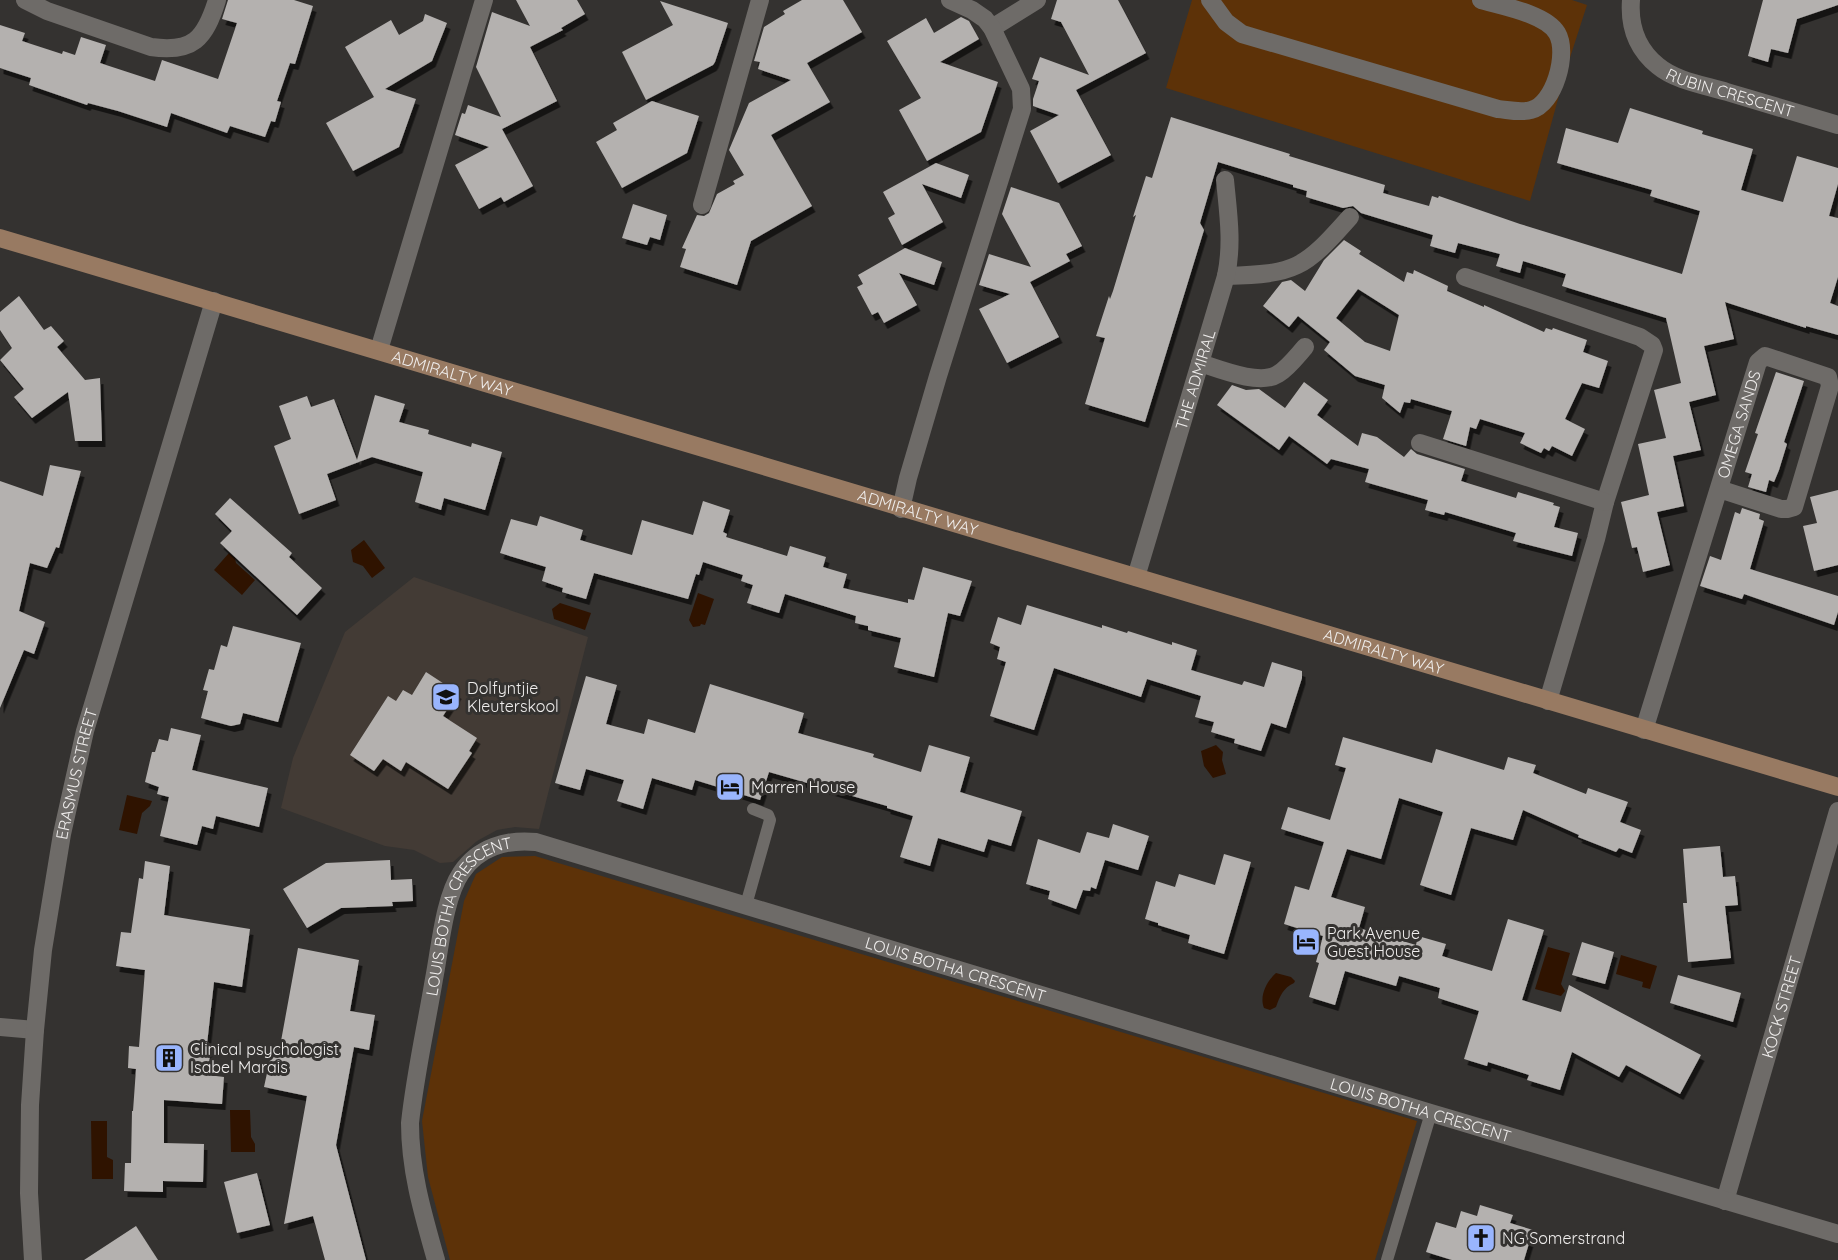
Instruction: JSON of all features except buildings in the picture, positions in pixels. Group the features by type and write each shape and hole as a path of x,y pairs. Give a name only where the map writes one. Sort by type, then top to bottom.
{"main road":[{"name":"ADMIRALTY WAY","path":"0,238 1838,787"}],"street":[{"path":"25,0 47,11 166,49 182,48 199,38 217,0"},
{"path":"379,350 484,0"},
{"path":"702,205 760,0"},
{"path":"901,509 938,376 1022,109 1022,89 992,28 985,19 972,10 950,0"},
{"path":"992,28 1037,0"},
{"path":"1210,0 1226,22 1242,34 1498,109 1532,110 1543,105 1551,93 1560,69 1557,34 1544,22 1526,13 1481,0"},
{"name":"RUBIN CRESCENT","path":"1631,0 1631,20 1636,37 1649,58 1666,72 1695,83 1838,125"},
{"name":"THE ADMIRAL","path":"1136,577 1226,276 1231,244 1225,180"},
{"path":"1226,276 1262,275 1294,268 1305,262 1327,243 1350,217"},
{"path":"1465,277 1640,337 1652,345 1653,357 1605,502 1548,701"},
{"name":"ERASMUS STREET","path":"33,1260 29,1193 30,1105 43,950 53,880 85,731 214,301"},
{"path":"1200,363 1230,373 1266,378 1278,374 1305,348"},
{"name":"OMEGA SANDS","path":"1644,730 1755,369 1765,356 1828,377 1830,386 1794,507 1787,510 1781,509 1719,489"},
{"path":"1420,443 1605,502"},
{"name":"KOCK STREET","path":"1725,1201 1838,811"},
{"name":"LOUIS BOTHA CRESCENT","path":"436,1260 416,1186 410,1147 410,1123 450,901 461,873 471,860 503,842 536,842 1838,1234"},
{"path":"0,1027 35,1030"}],"lane":[{"path":"746,905 770,820 768,815 753,808"},
{"path":"1387,1260 1431,1113"}],"shaded area":[{"path":"1192,0 1572,0 1587,5 1566,70 1530,201 1166,88"},
{"path":"364,540 385,568 372,578 363,566 353,562 351,550"},
{"path":"229,553 235,558 236,563 255,580 242,595 214,570"},
{"name":"Dolfyntjie Kleuterskool","path":"414,577 588,637 539,829 515,827 497,830 477,841 453,862 440,863 414,850 385,846 281,808 293,758 345,632"},
{"path":"698,593 714,599 705,625 693,627 689,620"},
{"path":"560,603 591,613 585,630 554,619 552,609"},
{"path":"1216,745 1223,752 1222,760 1226,774 1213,778 1204,766 1201,751"},
{"path":"127,795 152,801 142,813 137,834 119,830"},
{"path":"535,856 1417,1121 1375,1260 450,1260 428,1177 422,1121 464,901 476,874 502,857"},
{"path":"1548,947 1570,953 1561,984 1565,991 1561,996 1535,989"},
{"path":"1621,955 1657,966 1650,989 1642,987 1643,982 1616,974"},
{"path":"1276,973 1291,977 1295,981 1282,993 1276,1007 1270,1010 1264,1008 1262,999 1267,984"},
{"path":"230,1110 250,1110 251,1137 255,1144 255,1152 231,1152"},
{"path":"91,1121 107,1121 107,1157 113,1160 113,1179 92,1179"}],"place":[{"name":"Dolfyntjie Kleuterskool","path":"446,697"},
{"name":"Marren House","path":"730,787"},
{"name":"Park Avenue Guest House","path":"1306,942"},
{"name":"Clinical psychologist Isabel Marais","path":"169,1058"},
{"name":"NG Somerstrand","path":"1481,1238"}]}
